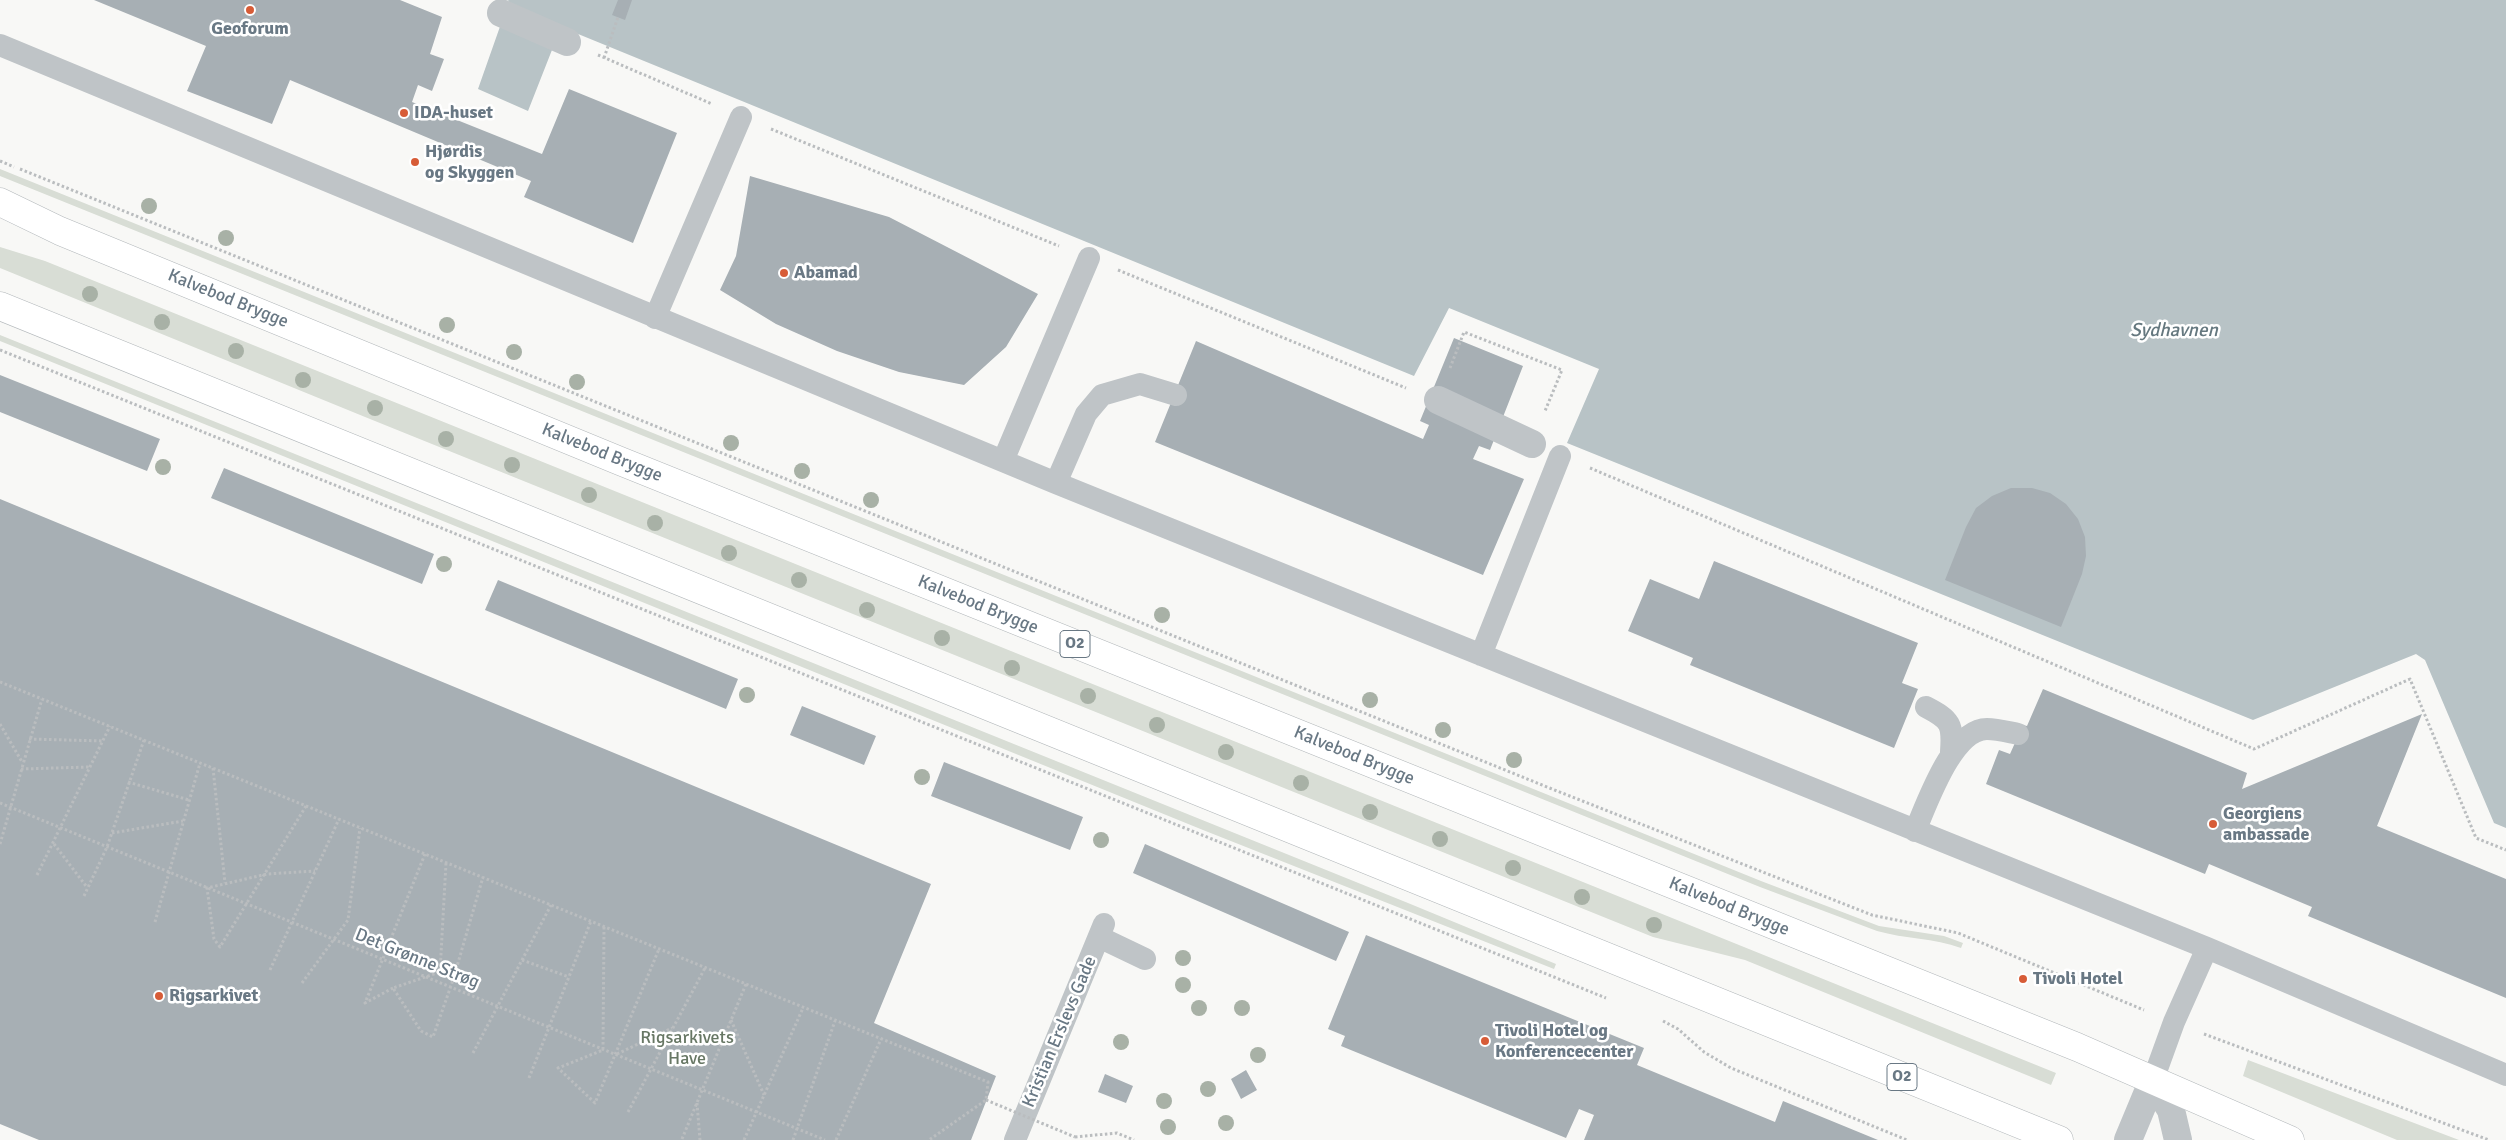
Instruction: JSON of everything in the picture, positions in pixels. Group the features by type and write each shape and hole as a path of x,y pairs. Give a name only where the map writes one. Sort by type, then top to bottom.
{"main road":[{"name":"Kalvebod Brygge","path":"0,202 60,232 629,465 2040,1032 2290,1140"},
{"name":"O2","path":"0,306 2059,1140"}],"street":[{"path":"501,13 567,42"},
{"path":"1438,400 1532,444"},
{"path":"2128,1140 2154,1080"},
{"path":"2154,1080 2171,1110 2178,1140"}],"lane":[{"path":"0,45 1056,483 2207,948 2506,1075"},
{"path":"655,318 741,117"},
{"path":"1003,461 1090,258"},
{"path":"1056,483 1086,414 1102,395 1140,384 1176,395"},
{"path":"1481,655 1560,456"},
{"path":"1915,831 1951,752 1952,729 1944,716 1926,707"},
{"path":"1951,752 1968,736 1986,728 2018,734"},
{"name":"Kristian Erslevs Gade","path":"1015,1140 1102,931 1145,959"},
{"path":"2154,1080 2174,1022 2207,948"}],"path":[{"path":"604,58 618,17"},
{"path":"0,161 1561,792 1872,914 1958,933 2174,1022 2489,1140"},
{"path":"0,350 1612,1000"},
{"path":"0,682 988,1082 986,1100 930,1140"},
{"path":"0,844 42,699"},
{"path":"0,724 23,762"},
{"path":"38,875 110,726"},
{"path":"29,739 104,741"},
{"path":"84,896 86,886 107,847 144,740"},
{"path":"156,922 200,763"},
{"path":"21,769 90,768"},
{"path":"213,768 226,883"},
{"path":"128,782 189,800"},
{"name":"Det Grønne Strøg","path":"0,803 825,1140"},
{"path":"306,806 266,874 220,947 214,939 207,888 266,874 315,871"},
{"path":"270,970 338,819"},
{"path":"112,833 183,821"},
{"path":"302,983 332,939 348,920 360,828"},
{"path":"54,844 86,886"},
{"path":"425,854 365,1003 392,988 456,967"},
{"path":"440,972 446,863"},
{"path":"392,988 421,1031 434,1037 483,877"},
{"path":"473,1053 551,905"},
{"path":"529,1078 590,921"},
{"path":"604,926 603,1050 558,1068 595,1103 659,949"},
{"path":"522,960 569,977"},
{"path":"628,1112 705,968"},
{"path":"682,1139 746,984"},
{"path":"744,1140 804,1008"},
{"path":"1656,1018 1678,1029 1704,1052 1730,1068 1907,1140"},
{"path":"731,1020 764,1095"},
{"path":"793,1140 835,1021"},
{"path":"616,1054 673,1028"},
{"path":"836,1140 881,1039"},
{"path":"986,1100 1075,1137 1117,1133 1134,1140"},
{"path":"697,1103 700,1140"}],"shaded area":[{"path":"0,169 1761,881 1879,926 1944,936 1963,943 1961,948 1940,942 1877,931 1760,887 0,176"},
{"path":"0,247 45,261 2056,1073 2051,1085 1745,960 1653,937 0,268"},
{"path":"0,335 1408,903 1556,964 1554,969 1203,830 0,341"},
{"path":"2248,1060 2459,1140 2397,1140 2243,1076"}],"water":[{"name":"Sydhavnen","path":"507,0 2506,0 2506,828 2494,823 2425,660 2416,654 2253,720 1567,443 1599,369 1449,308 1414,376 561,27 528,111 478,89 509,1"}],"building":[{"name":"IDA-huset","path":"94,0 400,0 442,17 430,54 444,59 432,91 418,85 412,102 542,154 569,89 677,133 633,243 524,197 531,181 290,80 272,124 187,91 206,46"},
{"path":"618,0 632,0 625,20 612,15"},
{"path":"750,176 889,217 1038,294 1006,347 964,385 899,372 837,351 776,324 720,290 736,256"},
{"path":"1454,338 1523,366 1490,450 1479,446 1473,459 1524,479 1483,575 1155,442 1196,341 1423,439 1429,425 1420,421"},
{"path":"0,375 160,439 147,471 0,412"},
{"path":"224,468 434,554 422,584 211,498"},
{"path":"2011,488 2032,488 2050,493 2066,504 2078,519 2085,537 2086,556 2082,574 2061,627 1945,580 1966,527 1976,508 1992,496"},
{"path":"0,499 931,884 874,1023 996,1076 971,1140 39,1140 0,1124"},
{"path":"1714,561 1918,643 1902,683 1918,689 1894,748 1690,665 1693,658 1628,631 1650,579 1699,599"},
{"path":"498,580 738,679 726,709 485,610"},
{"path":"2043,689 2247,773 2242,789 2422,714 2377,826 2506,879 2506,998 2308,916 2312,907 2209,864 2205,874 1986,784 1999,750 2010,754 2023,725 2027,726"},
{"path":"802,706 876,736 864,765 790,735"},
{"path":"944,762 1083,817 1070,850 931,796"},
{"path":"1145,844 1349,932 1336,961 1133,873"},
{"name":"Tivoli Hotel og Konferencecenter","path":"1366,935 1644,1048 1637,1065 1775,1122 1783,1101 1878,1140 1584,1140 1594,1115 1579,1109 1566,1138 1341,1046 1345,1036 1328,1029"},
{"path":"1246,1070 1257,1090 1241,1099 1231,1079"},
{"path":"1105,1074 1133,1086 1126,1103 1098,1092"}],"place":[{"name":"Geoforum","path":"250,10"},
{"name":"IDA-huset","path":"404,113"},
{"name":"Hjørdis og Skyggen","path":"415,162"},
{"name":"Abamad","path":"784,273"},
{"name":"Georgiens ambassade","path":"2213,824"},
{"name":"Tivoli Hotel","path":"2023,979"},
{"name":"Rigsarkivet","path":"159,996"},
{"name":"Tivoli Hotel og Konferencecenter","path":"1485,1041"}],"park label":[{"name":"Rigsarkivets Have","path":"687,1048"}]}
